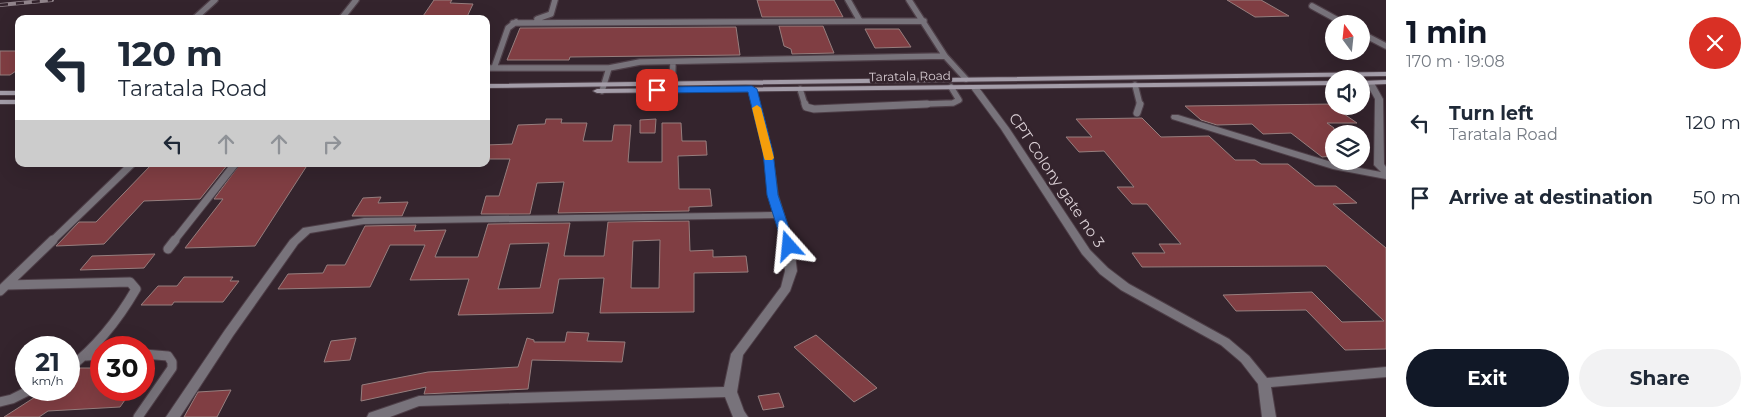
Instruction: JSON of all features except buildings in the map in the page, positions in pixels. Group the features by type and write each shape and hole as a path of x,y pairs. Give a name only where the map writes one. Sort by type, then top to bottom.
{"main road":[{"path":"1376,74 1386,82"},
{"path":"672,86 970,83 1386,74"},
{"path":"1370,83 1386,82"},
{"name":"Taratala Road","path":"490,93 602,87 672,86 752,89 951,87 970,83 1135,85 1325,83"},
{"path":"490,86 602,87"},
{"path":"0,93 15,93"},
{"path":"0,102 15,102"}],"street":[{"name":"CPT Colony gate no 3","path":"970,83 1004,128 1086,252 1104,271 1125,287 1225,342 1245,359 1264,383"},
{"path":"1370,88 1379,99 1379,165 1386,172"},
{"path":"741,417 738,414 730,392 738,354 786,288 790,271 789,246 773,195 768,152 752,89"},
{"path":"1175,117 1336,167 1386,176"},
{"path":"173,417 277,264 294,242 307,230 364,221 779,215"},
{"path":"1268,417 1264,383 1386,372"},
{"path":"374,417 419,402 730,392"}],"lane":[{"path":"198,15 215,0"},
{"path":"344,15 356,0"},
{"path":"494,68 508,28 512,23 548,17 551,14 555,0"},
{"path":"848,0 860,21"},
{"path":"909,0 946,56 970,83"},
{"path":"1312,6 1328,15"},
{"path":"512,23 924,21"},
{"path":"1370,38 1386,46"},
{"path":"490,68 609,68 640,62 946,56"},
{"path":"672,62 672,86"},
{"path":"602,87 609,68"},
{"path":"1135,85 1140,105 1137,113"},
{"path":"800,88 806,107 814,109 953,103 959,100 951,87"},
{"path":"3,288 129,167"},
{"path":"168,249 233,167"},
{"path":"3,288 130,282 134,285 136,289 121,314 104,337 80,360"},
{"path":"155,354 166,354 171,357 173,362 172,368 155,392"},
{"path":"86,356 90,356"},
{"path":"0,402 15,398"},
{"path":"138,417 149,401"}],"railway":[{"path":"0,5 52,0"}],"slow traffic":[{"path":"757,108 769,158"}],"route":[{"path":"657,90 752,89 768,152 773,195 789,246"}]}
